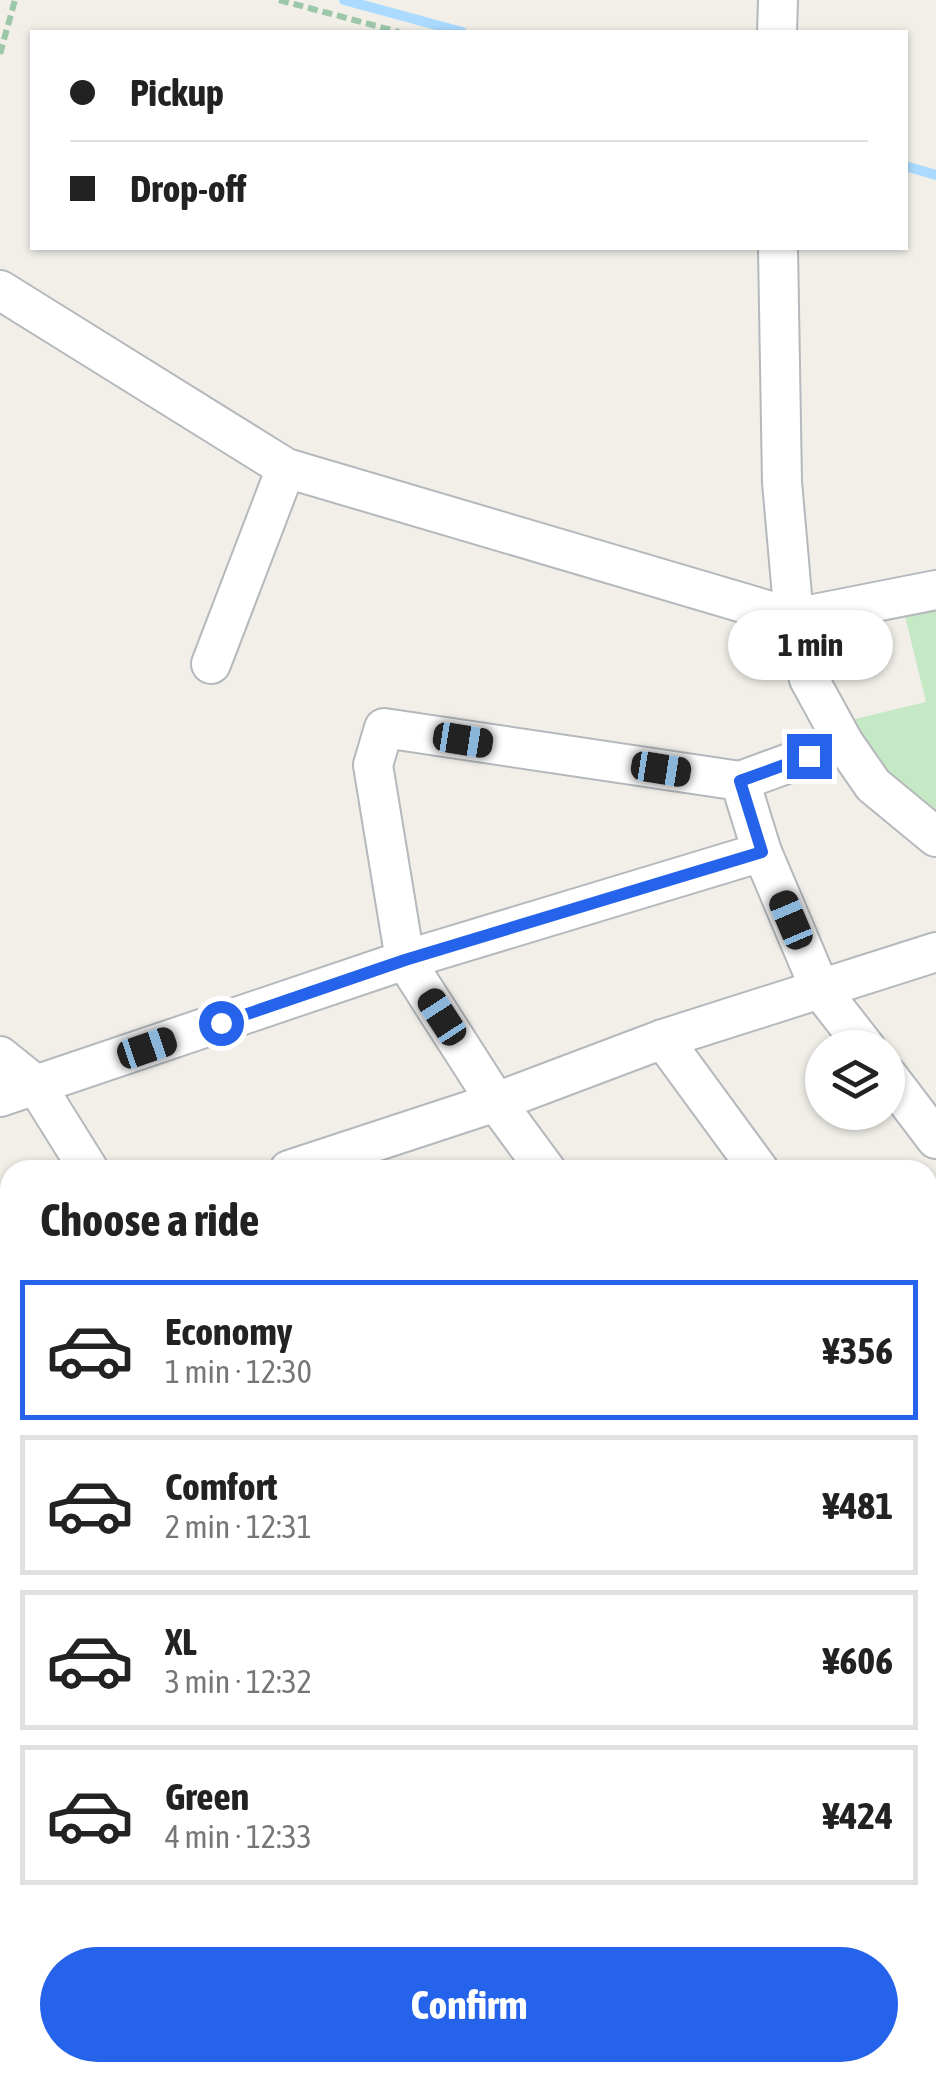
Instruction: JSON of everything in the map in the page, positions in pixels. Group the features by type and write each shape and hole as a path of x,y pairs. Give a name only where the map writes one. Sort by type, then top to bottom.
{"street":[{"path":"778,0 778,30"},
{"path":"778,250 782,482 794,618 808,680 873,784 936,836"},
{"path":"0,290 286,468 794,618 936,590"},
{"path":"211,664 286,468"},
{"path":"539,1160 496,1102 405,960 373,766 384,728 740,781 844,743"},
{"path":"740,781 762,852 820,989 852,1030"},
{"path":"0,1097 405,960 762,852"},
{"path":"319,1160 496,1102 662,1039 936,952"},
{"path":"662,1039 752,1160"},
{"path":"0,1056 36,1085 83,1160"},
{"path":"905,1098 936,1139"}],"path":[{"path":"0,54 15,0"},
{"path":"279,0 391,30"}],"green space":[{"path":"936,600 936,814 877,766 855,719 926,702 903,608"}],"waterway":[{"path":"344,0 455,30"},
{"path":"908,167 936,175"}],"route":[{"path":"221,1023 405,960 762,852 740,781 809,756"}]}
